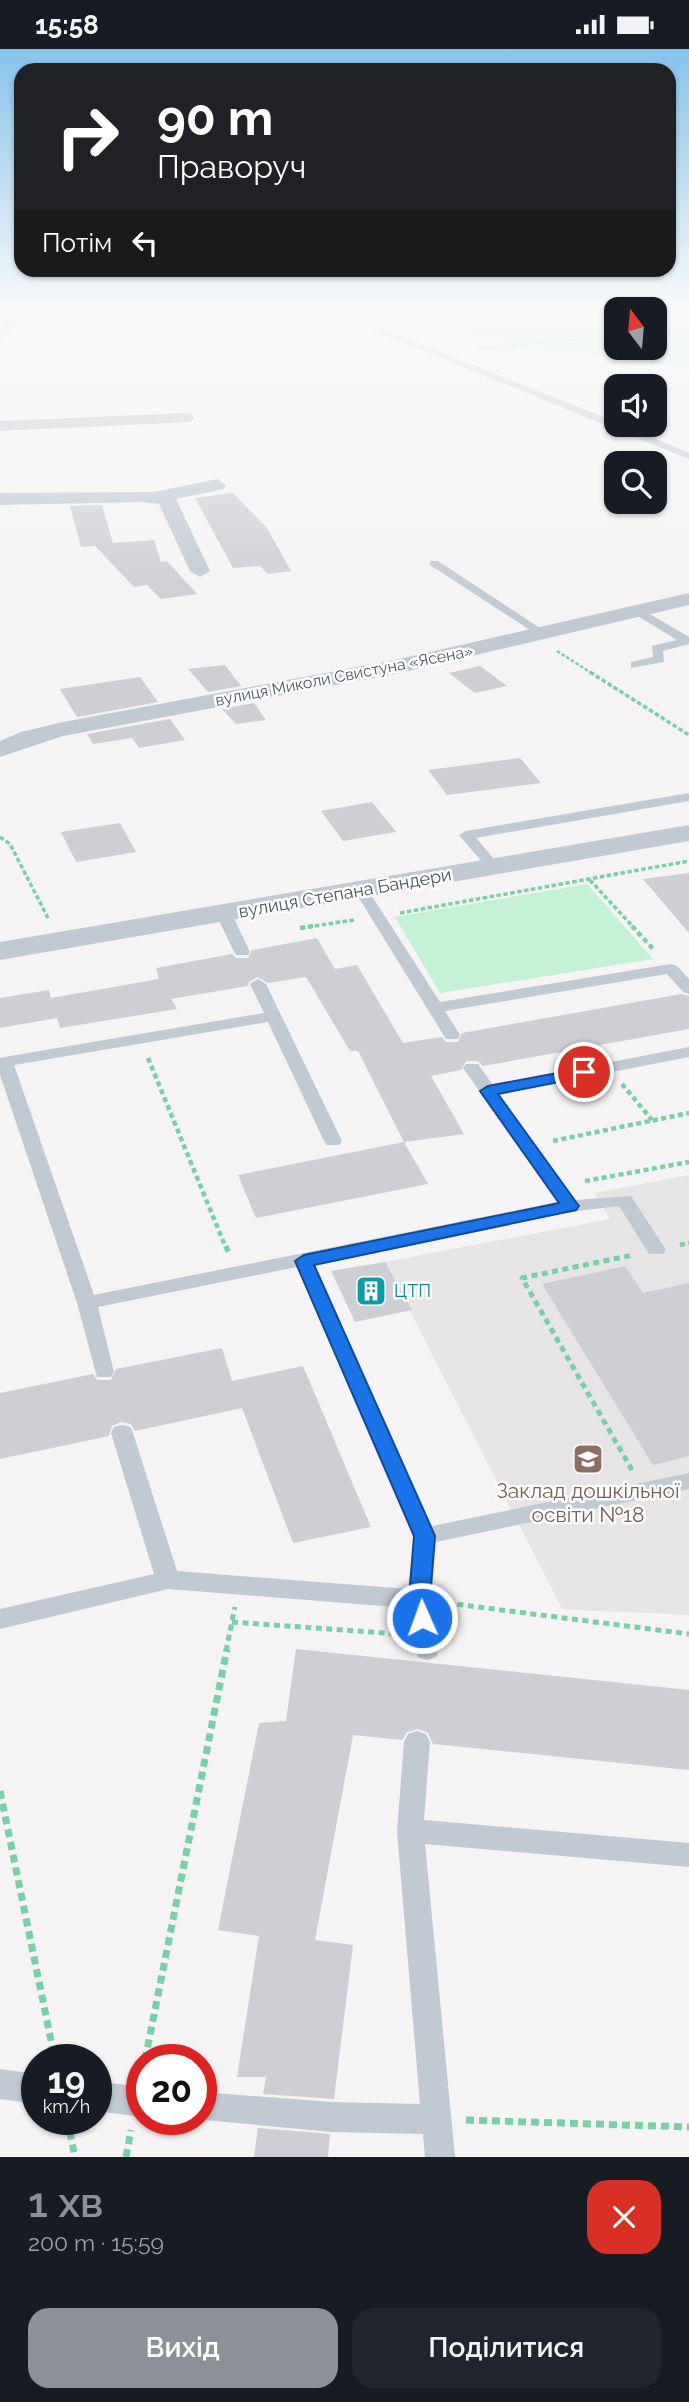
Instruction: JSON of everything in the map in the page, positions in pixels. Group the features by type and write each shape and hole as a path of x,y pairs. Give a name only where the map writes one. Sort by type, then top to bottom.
{"street":[{"path":"0,426 185,418"},
{"path":"0,499 158,497 217,485"},
{"path":"158,497 167,500 173,507 201,571"},
{"name":"вулиця Миколи Свистуна «Ясена»","path":"0,750 30,737 63,729 395,667 689,599"},
{"name":"вулиця Степана Бандери","path":"0,951 689,833"}],"lane":[{"path":"574,408 689,456"},
{"path":"434,563 537,635"},
{"path":"635,665 660,659 656,649 687,641 637,611"},
{"path":"494,867 466,835 689,797"},
{"path":"361,891 380,916 452,1035"},
{"path":"224,914 242,952"},
{"path":"435,1008 671,969 689,989"},
{"path":"258,985 333,1141"},
{"path":"104,1372 87,1303 4,1062 274,1016"},
{"path":"488,1091 689,1052"},
{"path":"472,1068 570,1206"},
{"path":"87,1303 570,1206 624,1200 656,1250"},
{"path":"304,1261 425,1536 419,1599 426,1643"},
{"path":"122,1433 168,1580"},
{"path":"425,1536 689,1481"},
{"path":"0,1619 168,1580 419,1599"},
{"path":"417,1742 410,1831 440,2157"},
{"path":"410,1831 689,1855"},
{"path":"0,2084 21,2087"},
{"path":"217,2108 332,2117 437,2119"}],"path":[{"path":"537,635 689,736"},
{"path":"0,837 10,844 50,922"},
{"path":"289,929 380,916 689,861"},
{"path":"590,880 671,969"},
{"path":"141,1039 237,1274"},
{"path":"608,1067 652,1121"},
{"path":"528,1146 689,1113"},
{"path":"557,1185 689,1163"},
{"path":"644,1492 522,1278 656,1250"},
{"path":"148,2044 239,1585"},
{"path":"419,1599 689,1634"},
{"path":"232,1622 426,1643"},
{"path":"0,1791 52,2044"},
{"path":"437,2119 689,2126"},
{"path":"70,2135 75,2157"}],"shaded area":[{"name":"Заклад дошкільної освіти №18","path":"689,1175 689,1615 562,1609 385,1262 610,1219 594,1193"}],"green space":[{"path":"587,884 653,959 440,993 395,917"}],"building":[{"path":"233,493 267,528 291,571 268,574 260,566 233,568 195,498"},
{"path":"102,505 113,543 154,540 161,562 167,561 197,594 161,599 147,585 134,587 95,546 81,547 70,506"},
{"path":"225,665 241,686 208,692 188,669"},
{"path":"480,666 507,686 475,693 449,673"},
{"path":"140,677 158,702 77,717 60,689"},
{"path":"254,703 266,720 236,724 222,709"},
{"path":"170,719 185,740 139,748 132,738 93,744 87,734"},
{"path":"520,758 541,783 447,795 428,770"},
{"path":"372,802 396,832 343,841 321,811"},
{"path":"120,823 136,852 76,862 61,832"},
{"path":"689,873 689,933 643,879"},
{"path":"317,938 335,969 357,965 403,1043 442,1037 446,1042 458,1042 462,1033 681,994 689,996 689,1029 483,1066 478,1061 466,1061 461,1070 431,1076 464,1134 404,1142 358,1051 350,1051 306,977 268,983 257,977 249,982 248,986 171,999 177,1009 60,1028 57,1018 0,1028 0,998 49,990 51,998 159,979 156,968 232,954 236,958 248,958 252,950"},
{"path":"404,1142 428,1184 256,1218 238,1175"},
{"name":"ЦТП","path":"385,1262 412,1310 355,1322 331,1271"},
{"name":"Заклад дошкільної освіти №18","path":"625,1266 643,1293 689,1283 689,1456 653,1465 542,1284"},
{"path":"222,1348 232,1381 303,1366 371,1527 293,1543 242,1408 135,1431 131,1424 121,1422 112,1426 109,1436 0,1459 0,1393 93,1374 97,1380 111,1380 116,1369"},
{"path":"296,1649 689,1690 689,1770 433,1744 428,1733 418,1729 407,1732 402,1740 353,1735 315,1940 353,1945 334,2099 263,2094 266,2077 237,2077 259,1936 218,1930 259,1723 286,1721"},
{"path":"258,2128 330,2134 328,2157 254,2157"}],"place":[{"name":"ЦТП","path":"371,1291"},
{"name":"Заклад дошкільної освіти №18","path":"588,1459"}],"route":[{"path":"422,1618 419,1599 425,1536 304,1261 570,1206 488,1091 584,1072"}]}
